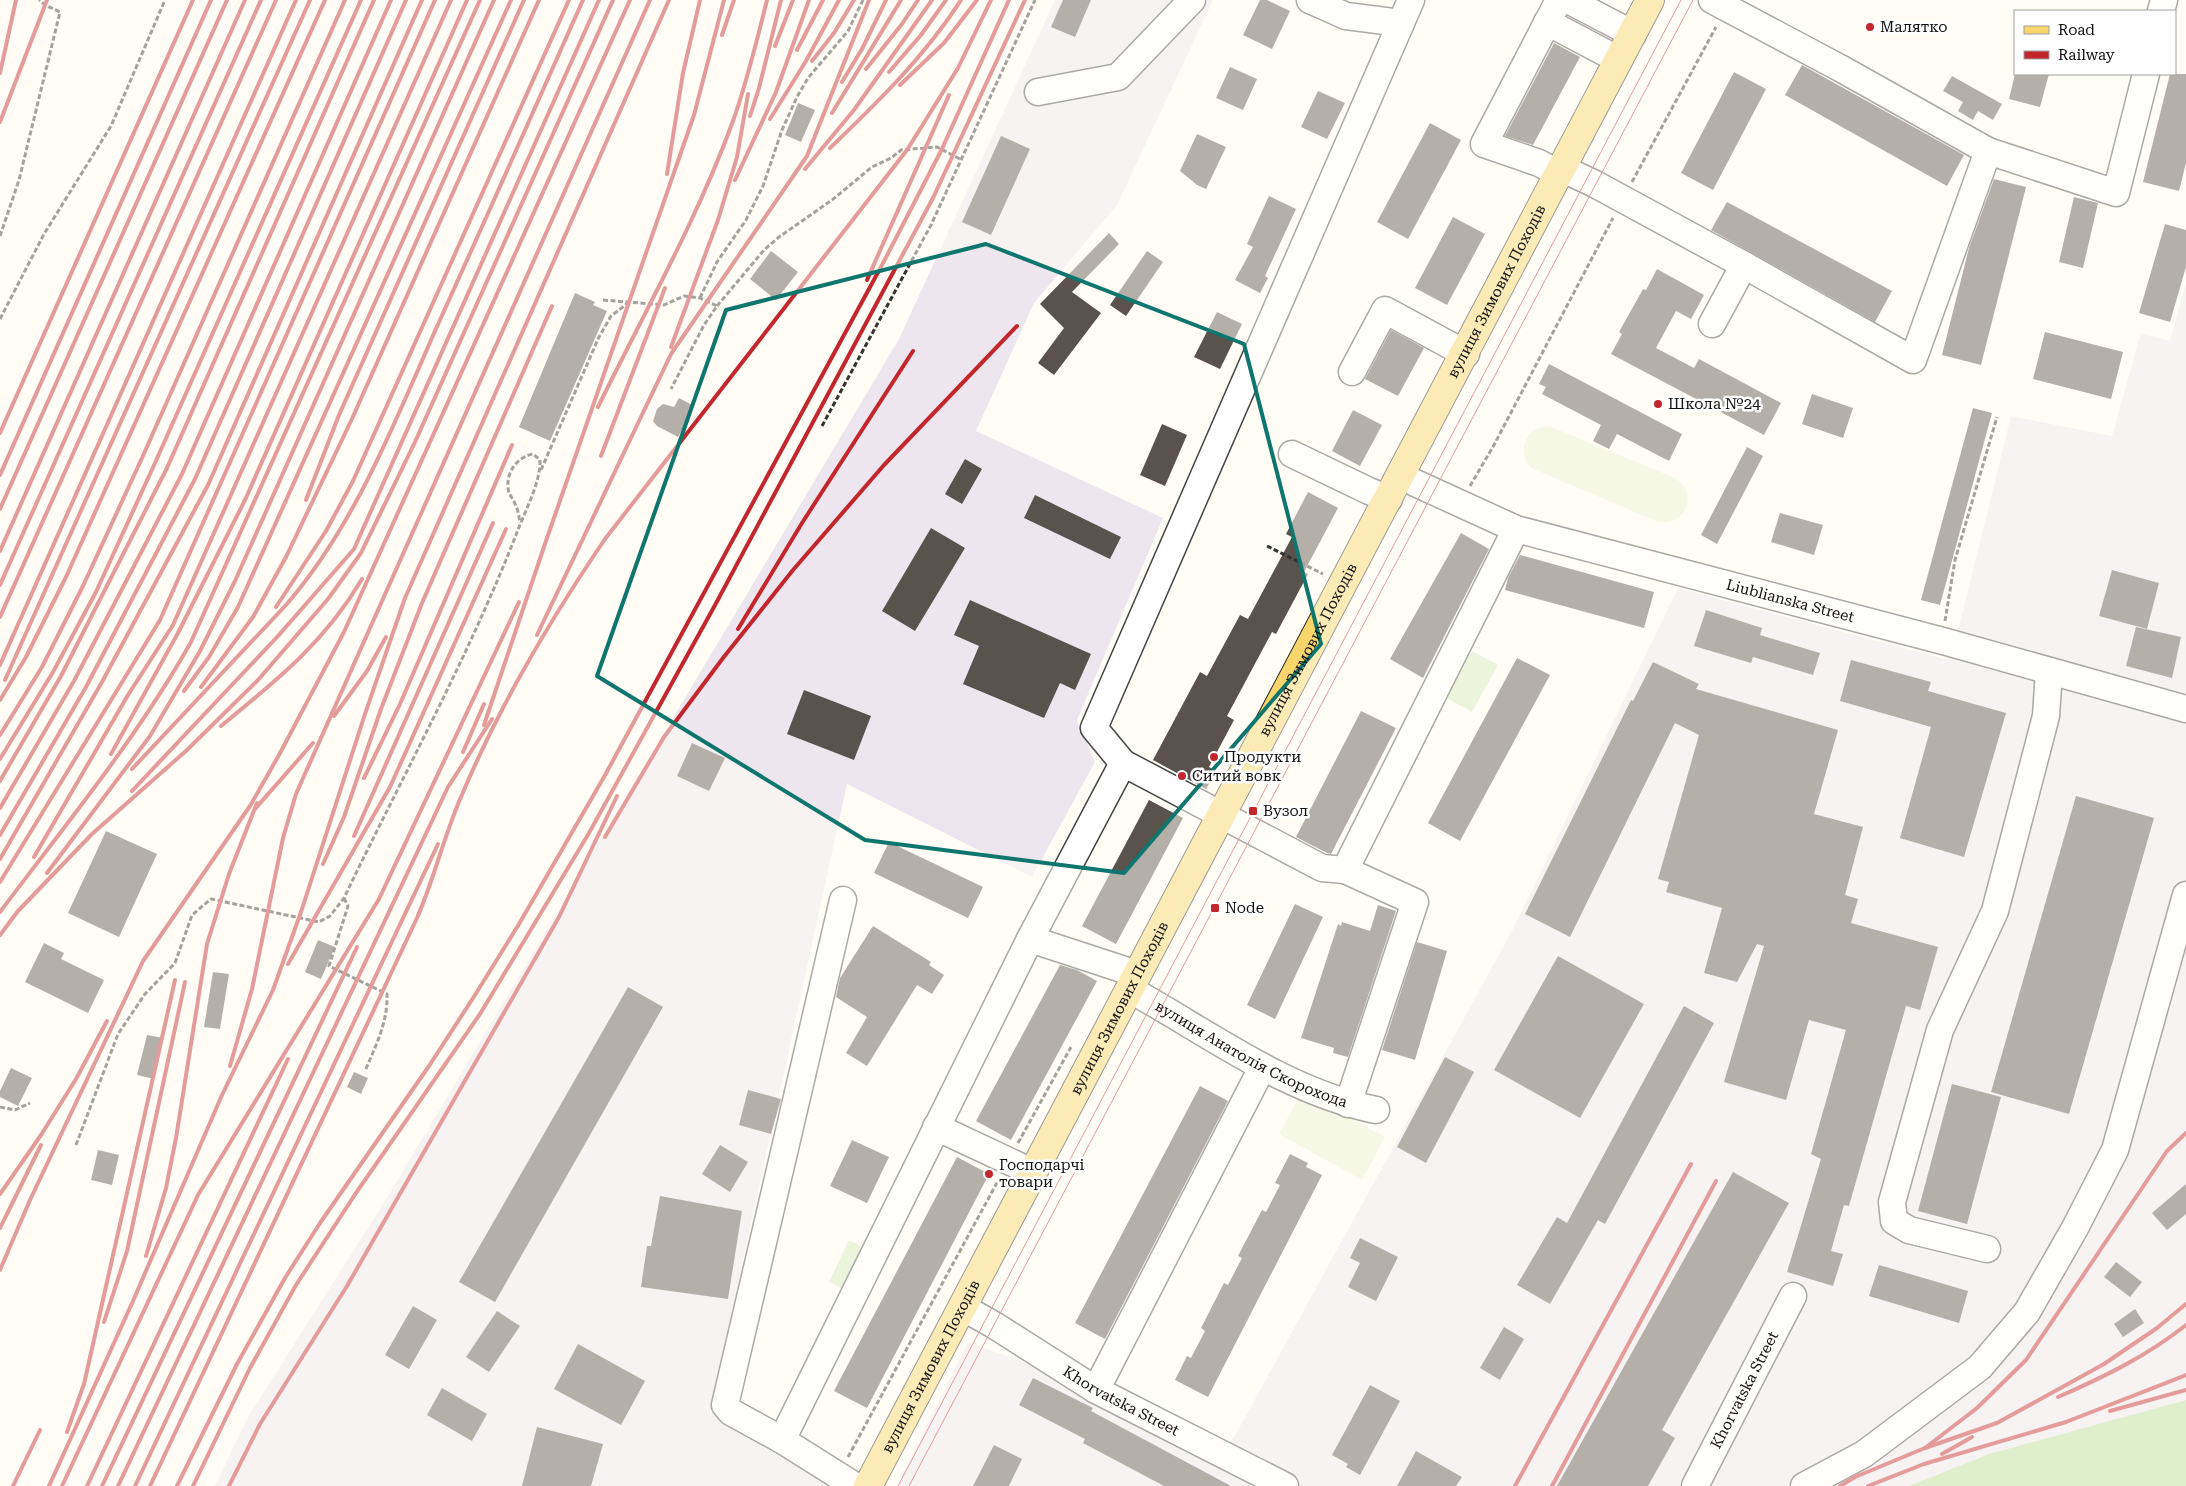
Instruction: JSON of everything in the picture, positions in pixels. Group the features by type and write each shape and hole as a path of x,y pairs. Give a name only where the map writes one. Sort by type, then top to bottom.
{"main road":[{"name":"вулиця Зимових Походів","path":"868,1486 1032,1172 1466,354 1650,0"}],"street":[{"path":"1038,92 1118,77 1192,0"},
{"path":"1310,0 1346,16 1406,11 1094,728 1123,763 1322,868 1345,870 1415,902 1348,1104"},
{"path":"1568,0 1633,34"},
{"path":"1719,4 1840,68 1988,151 2116,193 2146,75"},
{"path":"1619,60 1553,11 1484,144 1539,163 1623,199 1913,360 1988,151"},
{"path":"1712,324 1744,265"},
{"path":"1352,372 1385,310 1466,354"},
{"name":"Liublianska Street","path":"1292,454 1369,491 1394,487 1460,504 1516,529 1943,641 2186,709"},
{"path":"1345,870 1516,529"},
{"path":"1986,1248 1909,1230 1894,1221 1892,1202 1940,1030 1995,911 2046,716 2049,671"},
{"path":"782,1440 1030,939 1123,763"},
{"path":"1804,1486 1864,1454 1980,1368 2027,1312 2075,1228 2115,1150 2186,895"},
{"path":"843,900 725,1405 731,1412 782,1440 856,1486"},
{"name":"вулиця Анатолія Скорохода","path":"1030,939 1133,982 1262,1068 1348,1104 1376,1110"},
{"path":"1096,1390 1262,1068"},
{"path":"936,1127 1032,1172"},
{"name":"Khorvatska Street","path":"1695,1486 1793,1296"},
{"name":"Khorvatska Street","path":"962,1307 994,1325 1096,1390 1285,1486"}],"path":[{"path":"0,236 19,180 60,12 39,0"},
{"path":"0,319 44,234 111,126 165,0"},
{"path":"700,298 717,262 746,220 763,186 782,130 797,97 808,78 848,31 863,0"},
{"path":"822,426 931,225 1035,0"},
{"path":"1460,504 1494,445 1623,199 1719,4"},
{"path":"670,389 704,325 717,306 764,250 779,237 832,200 872,167 892,158 901,150 937,147 962,160"},
{"path":"603,300 628,304 664,305 684,296 700,298 717,306"},
{"path":"76,1145 118,1034 145,994 175,963 192,916 211,898 319,922 330,916 344,898 438,710 504,564 540,471 598,337 612,316 628,304"},
{"path":"1943,641 1955,560 1997,417"},
{"path":"520,523 516,505 509,493 508,481 512,467 522,456 533,454 540,460 540,471"},
{"path":"1267,546 1325,575"},
{"path":"344,898 348,906 329,966 388,994 388,1011 383,1028 365,1071"},
{"path":"0,1107 15,1110 30,1103"}],"highlighted area":[{"path":"986,244 1244,344 1321,644 1124,873 865,840 597,676 726,310"}],"shaded area":[{"path":"1055,0 1213,0 1117,205 1034,303 976,431 1163,518 1077,720 1095,762 1032,877 847,784 710,1411 835,1486 215,1486 248,1417 390,1193 899,339"},
{"path":"2186,283 2186,1486 897,1486 968,1342 1045,1370 1217,1461 1237,1432 1512,931 1678,588 1948,660 1962,615 2011,416 2112,436 2141,333 2170,341"}],"green space":[{"path":"1549,426 1675,478 1683,485 1687,493 1688,501 1686,508 1675,520 1666,522 1656,521 1531,468 1524,454 1526,441 1534,430"},
{"path":"1472,651 1498,665 1472,712 1447,698"},
{"path":"1302,1092 1385,1137 1362,1180 1279,1134"},
{"path":"849,1240 870,1250 850,1292 829,1282"},
{"path":"2186,1400 2186,1486 1909,1486 1989,1454"}],"building":[{"path":"1063,0 1091,0 1075,37 1051,27"},
{"path":"1260,0 1267,0 1290,11 1272,49 1243,35"},
{"path":"1554,43 1580,57 1533,145 1505,136"},
{"path":"1802,65 1964,155 1947,186 1785,95"},
{"path":"1230,67 1257,79 1243,110 1216,98"},
{"path":"1734,72 1766,89 1713,190 1681,173"},
{"path":"2186,74 2186,163 2179,191 2143,182 2170,75"},
{"path":"2015,75 2049,75 2040,107 2009,99"},
{"path":"1952,76 2002,104 1993,120 1978,111 1973,120 1958,111 1963,102 1943,91"},
{"path":"1318,91 1345,103 1327,139 1301,127"},
{"path":"798,103 815,110 801,142 785,135"},
{"path":"1430,123 1461,140 1408,239 1377,222"},
{"path":"1197,134 1226,147 1206,189 1197,185 1180,171"},
{"path":"1001,136 1030,149 991,235 962,222"},
{"path":"1994,179 2026,187 1981,365 1942,355 1969,248"},
{"path":"1269,196 1296,209 1265,276 1268,278 1260,293 1235,280 1253,247 1247,244"},
{"path":"2074,197 2098,203 2083,268 2059,262"},
{"path":"1727,202 1892,291 1875,322 1711,230"},
{"path":"1453,217 1485,234 1447,305 1415,288"},
{"path":"2165,224 2186,230 2186,267 2170,322 2139,313"},
{"path":"1109,233 1119,244 1072,292 1101,313 1054,375 1038,363 1064,328 1040,304"},
{"path":"771,251 798,272 776,300 750,279"},
{"path":"1147,251 1163,262 1126,316 1110,305"},
{"path":"1657,269 1704,295 1691,319 1676,311 1656,348 1694,368 1699,359 1781,403 1764,435 1611,354 1622,334 1619,332 1643,289 1646,290"},
{"path":"575,293 595,302 593,305 607,311 550,441 519,427"},
{"path":"1217,312 1242,324 1220,369 1194,357"},
{"path":"1391,330 1424,348 1398,396 1365,379"},
{"path":"2045,332 2123,352 2111,399 2033,379"},
{"path":"1549,364 1682,434 1669,461 1617,434 1609,449 1593,441 1601,425 1542,394 1546,387 1539,384"},
{"path":"1812,394 1853,408 1843,438 1802,424"},
{"path":"679,398 694,406 678,437 657,426 653,421 657,409 663,404 674,407"},
{"path":"1973,408 1992,413 1940,605 1921,600"},
{"path":"1353,410 1382,425 1360,466 1332,451"},
{"path":"1162,424 1187,435 1165,486 1140,475"},
{"path":"1747,447 1763,456 1717,544 1701,535"},
{"path":"965,459 982,469 962,504 945,494"},
{"path":"1308,492 1338,508 1304,572 1308,574 1276,634 1272,632 1227,716 1234,720 1209,767 1216,771 1206,789 1153,760 1200,672 1207,676 1240,615 1248,619 1292,537 1286,534"},
{"path":"1035,495 1121,537 1110,559 1024,518"},
{"path":"1780,513 1823,525 1814,555 1771,542"},
{"path":"931,528 965,548 915,631 882,611"},
{"path":"1461,533 1489,549 1423,678 1390,659"},
{"path":"1520,555 1654,592 1644,628 1505,590 1508,578"},
{"path":"2112,570 2159,583 2147,629 2099,616"},
{"path":"970,600 1091,654 1075,690 1060,683 1044,718 963,684 979,646 954,635"},
{"path":"1706,610 1762,628 1760,635 1820,653 1813,675 1753,657 1751,663 1694,646"},
{"path":"2136,627 2181,637 2172,678 2126,666"},
{"path":"1517,658 1550,675 1460,841 1428,823"},
{"path":"1851,660 1931,682 1928,691 2006,713 1964,857 1900,838 1931,727 1840,701"},
{"path":"1653,662 1699,684 1696,689 1838,730 1814,814 1863,827 1845,895 1858,899 1851,923 1938,947 1920,1010 1906,1006 1849,1206 1844,1205 1831,1251 1843,1254 1833,1286 1787,1272 1821,1159 1811,1154 1846,1030 1809,1020 1786,1100 1724,1082 1764,946 1757,944 1737,982 1704,973 1722,908 1666,892 1669,882 1658,879 1699,735 1675,723 1570,937 1525,914 1631,700 1633,701"},
{"path":"804,690 871,716 854,760 787,734"},
{"path":"1361,711 1396,728 1331,854 1296,837"},
{"path":"692,743 725,758 709,791 677,776"},
{"path":"2076,796 2154,818 2069,1114 1991,1092"},
{"path":"1149,800 1183,818 1116,944 1082,926"},
{"path":"106,831 157,854 119,937 68,913"},
{"path":"889,842 983,887 968,918 874,873"},
{"path":"1295,904 1323,917 1275,1019 1247,1005"},
{"path":"1378,905 1396,911 1348,1057 1333,1053 1334,1048 1301,1038 1338,924 1341,926 1342,922 1370,931"},
{"path":"873,926 931,962 929,965 944,975 932,994 917,985 867,1066 846,1053 867,1017 836,997 840,978"},
{"path":"318,940 335,947 321,979 305,972"},
{"path":"1417,942 1447,951 1415,1060 1382,1050"},
{"path":"44,943 64,953 61,959 104,980 88,1013 25,982"},
{"path":"1558,956 1644,1004 1580,1118 1494,1070"},
{"path":"1060,965 1077,970 1097,981 1011,1140 976,1121"},
{"path":"213,972 229,974 220,1029 204,1027"},
{"path":"628,987 663,1007 495,1302 459,1282"},
{"path":"1684,1006 1714,1023 1605,1224 1598,1220 1550,1304 1517,1285 1557,1217 1567,1223"},
{"path":"147,1035 163,1038 154,1079 137,1075"},
{"path":"1445,1057 1474,1072 1426,1163 1397,1147"},
{"path":"11,1068 32,1078 18,1106 0,1097 0,1091"},
{"path":"354,1072 368,1078 361,1094 347,1087"},
{"path":"1952,1084 2001,1097 1967,1224 1918,1211"},
{"path":"1200,1086 1228,1101 1105,1339 1075,1323"},
{"path":"748,1090 781,1099 771,1134 739,1125"},
{"path":"852,1140 889,1157 867,1203 830,1186"},
{"path":"720,1145 748,1162 730,1192 702,1174"},
{"path":"98,1150 119,1155 112,1185 91,1180"},
{"path":"1290,1154 1308,1163 1306,1167 1322,1175 1208,1397 1175,1380 1187,1356 1191,1358 1205,1331 1201,1328 1224,1283 1228,1285 1242,1258 1238,1256 1262,1210 1266,1212 1280,1185 1275,1183"},
{"path":"957,1157 989,1174 867,1408 834,1391"},
{"path":"1733,1172 1789,1203 1662,1430 1675,1438 1648,1486 1557,1486"},
{"path":"2186,1184 2186,1214 2167,1230 2152,1213"},
{"path":"660,1196 742,1211 728,1299 641,1287 647,1246 651,1246"},
{"path":"1360,1238 1398,1257 1376,1301 1348,1287 1360,1263 1350,1258"},
{"path":"2116,1262 2142,1282 2130,1297 2104,1277"},
{"path":"1879,1265 1968,1291 1959,1323 1869,1296"},
{"path":"413,1306 437,1320 409,1369 385,1355"},
{"path":"2135,1309 2144,1323 2123,1337 2114,1324"},
{"path":"497,1311 520,1326 489,1372 466,1357"},
{"path":"1504,1327 1524,1339 1500,1380 1480,1368"},
{"path":"578,1344 645,1381 621,1425 554,1389"},
{"path":"1033,1378 1093,1408 1091,1411 1231,1486 1164,1486 1083,1443 1085,1439 1019,1405"},
{"path":"1370,1385 1400,1401 1360,1475 1346,1467 1348,1464 1332,1455"},
{"path":"442,1388 487,1414 472,1441 427,1415"},
{"path":"537,1427 603,1444 591,1486 522,1486"},
{"path":"994,1445 1022,1459 1009,1486 973,1486"},
{"path":"1416,1451 1462,1477 1456,1486 1397,1486"}],"tram line":[{"path":"898,1486 1681,0"},
{"path":"909,1486 1693,0"}],"railway":[{"path":"0,73 16,0"},
{"path":"0,122 47,0"},
{"path":"0,433 193,0"},
{"path":"0,475 211,0"},
{"path":"0,509 227,0"},
{"path":"0,551 245,0"},
{"path":"0,585 261,0"},
{"path":"0,617 276,0"},
{"path":"0,665 296,0"},
{"path":"5,680 310,0"},
{"path":"0,700 26,657 66,577 325,0"},
{"path":"0,735 42,667 83,586 142,458 345,0"},
{"path":"0,759 53,672 96,592 361,0"},
{"path":"0,781 61,676 167,468 374,0"},
{"path":"0,808 74,681 182,474 391,0"},
{"path":"0,835 86,687 195,479 406,0"},
{"path":"0,859 102,682 208,485 422,0"},
{"path":"0,882 160,620 435,0"},
{"path":"34,857 128,695 173,625 451,0"},
{"path":"111,754 178,633 245,500 467,0"},
{"path":"0,912 124,746 170,678 191,642 480,0"},
{"path":"47,873 150,736 200,651 235,581 494,0"},
{"path":"184,691 209,657 238,607 511,0"},
{"path":"306,500 339,415 524,0"},
{"path":"201,687 253,617 286,557 351,421 539,0"},
{"path":"276,607 326,531 353,481 569,0"},
{"path":"132,769 286,605 332,542 352,508 388,438 583,0"},
{"path":"132,791 278,636 354,549 599,0"},
{"path":"0,935 18,911 92,834 187,750 258,680 328,599 361,553 415,442 613,0"},
{"path":"0,1270 30,1200 143,961 250,806 344,632 630,0"},
{"path":"230,1066 252,989 283,838 296,794 650,0"},
{"path":"49,1486 133,1301 222,1095 273,990 301,912 405,598 669,0"},
{"path":"667,174 683,73 700,0"},
{"path":"484,725 694,115 724,0"},
{"path":"722,35 734,0"},
{"path":"598,407 687,230 719,158 743,91 767,0"},
{"path":"750,116 781,0"},
{"path":"775,46 793,0"},
{"path":"735,180 776,92 809,0"},
{"path":"797,50 823,0"},
{"path":"770,119 806,61 839,0"},
{"path":"812,61 834,33 854,0"},
{"path":"537,635 671,354 807,156 869,0"},
{"path":"842,82 862,49 886,0"},
{"path":"832,113 901,0"},
{"path":"866,69 902,24 918,0"},
{"path":"805,169 854,110 932,0"},
{"path":"889,72 921,35 946,0"},
{"path":"830,148 883,96 917,59 961,0"},
{"path":"900,85 944,43 977,0"},
{"path":"150,1486 417,918 449,827 476,763 509,697 545,632 605,539 907,150 958,68 991,0"},
{"path":"177,1486 237,1364 285,1278 320,1223 429,1066 475,995 519,924 604,777 882,265 942,149 1009,0"},
{"path":"193,1486 250,1368 296,1285 356,1193 480,1014 589,833 714,607 933,198 1025,0"},
{"path":"671,347 718,220 737,157 748,94"},
{"path":"867,280 949,95"},
{"path":"601,456 665,288"},
{"path":"323,864 344,817 381,709 422,603 552,306"},
{"path":"605,837 664,737 723,658 793,570 884,465 1017,326"},
{"path":"738,629 802,523 913,351"},
{"path":"364,778 400,704 512,445"},
{"path":"354,836 493,523"},
{"path":"288,964 390,787 506,529"},
{"path":"221,726 299,659 348,602 362,579"},
{"path":"62,1486 198,1195 379,899 519,602"},
{"path":"334,716 367,671 386,637"},
{"path":"463,752 484,704"},
{"path":"118,1486 448,787 492,719"},
{"path":"255,809 313,743"},
{"path":"229,1486 260,1424 347,1286 559,917 617,796"},
{"path":"146,1256 166,1188 176,1138 207,944 229,874 257,803"},
{"path":"135,1486 438,844"},
{"path":"102,1486 357,947"},
{"path":"67,1432 84,1384 175,980"},
{"path":"104,1322 127,1251 185,982"},
{"path":"0,1194 41,1135 76,1079 107,1021"},
{"path":"87,1486 288,1059"},
{"path":"1925,1448 1977,1408 2026,1360 2167,1151 2186,1133"},
{"path":"0,1228 41,1145"},
{"path":"1515,1486 1691,1164"},
{"path":"1552,1486 1716,1181"},
{"path":"1840,1486 1855,1477 1925,1448 1997,1423 2104,1364 2157,1328 2186,1304"},
{"path":"2058,1397 2125,1365 2156,1347 2186,1325"},
{"path":"1868,1486 1924,1464 2066,1422 2186,1375"},
{"path":"2110,1411 2186,1390"},
{"path":"13,1486 40,1430"},
{"path":"1942,1454 1972,1437"}],"place":[{"name":"Малятко","path":"1870,27"},
{"name":"Школа №24","path":"1658,404"},
{"name":"Продукти","path":"1214,757"},
{"name":"Ситий вовк","path":"1182,776"},
{"name":"Вузол","path":"1253,811"},
{"name":"Node","path":"1215,908"},
{"name":"Господарчі товари","path":"989,1174"}]}
